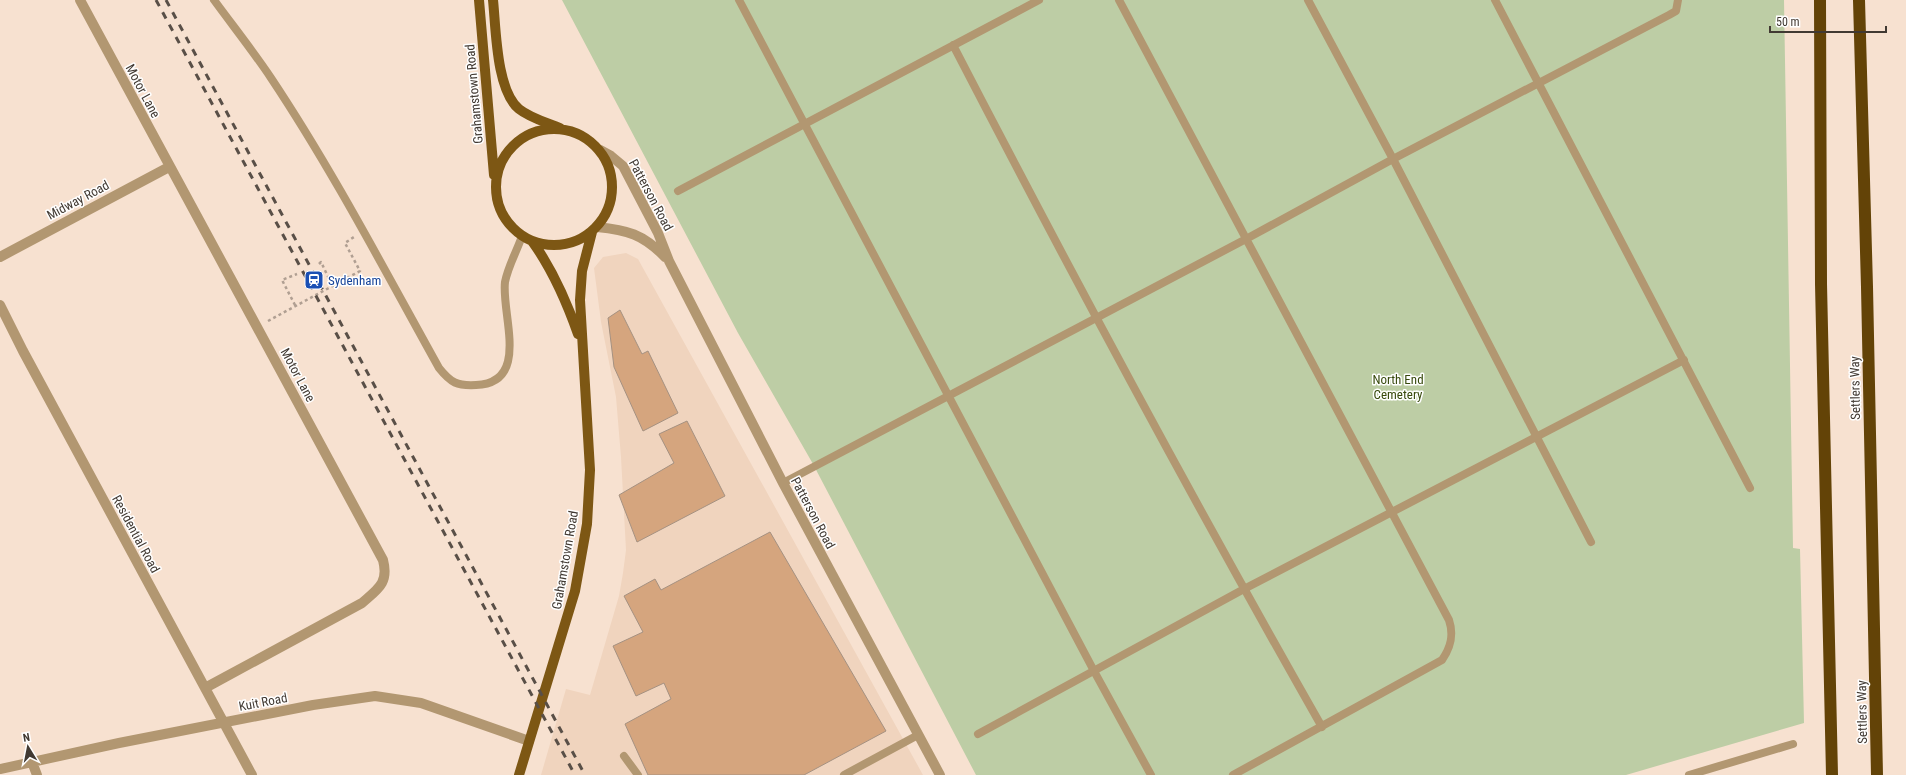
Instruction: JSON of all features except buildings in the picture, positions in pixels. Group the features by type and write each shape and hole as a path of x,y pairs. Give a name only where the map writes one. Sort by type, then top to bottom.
{"highway":[{"path":"1820,0 1821,284 1832,775"},
{"name":"Settlers Way","path":"1859,0 1877,775"},
{"path":"1877,736 1880,775"}],"main road":[{"name":"Grahamstown Road","path":"478,0 498,205 507,222 522,236 532,241 552,246 573,242 594,230"},
{"name":"Grahamstown Road","path":"493,0 500,71 504,86 519,109 562,129 583,136 600,150 610,170 612,181 612,198 606,214 594,230 582,271 580,300 590,470 587,524 574,592 559,649 530,737 520,775"},
{"name":"Grahamstown Road","path":"496,185 500,166 514,144 537,131 562,129"},
{"name":"Grahamstown Road","path":"532,241 548,262 558,281 582,343"}],"street":[{"name":"Motor Lane","path":"80,0 169,166 217,250 379,553 385,569 385,576 382,583 377,590 362,603 205,688"},
{"name":"Patterson Road","path":"600,150 611,156 623,166 658,233 669,261 783,483 940,775"},
{"name":"Midway Road","path":"0,257 169,166"},
{"name":"Patterson Road","path":"594,230 630,232 643,238 654,246 669,261"},
{"name":"Residential Road","path":"0,305 27,358 252,775"},
{"name":"Kuit Road","path":"3,769 119,743 313,705 375,696 421,703 530,737"},
{"path":"32,762 37,775"}],"lane":[{"path":"214,0 270,77 288,105 346,201 439,368 450,380 462,385 478,385 493,380 501,374 507,365 511,348 504,301 505,282 522,236"},
{"path":"739,0 950,396 1094,671 1151,775"},
{"path":"678,191 1039,0"},
{"path":"1119,0 1449,620 1452,635 1451,644 1442,660 1232,775"},
{"path":"1308,0 1393,159 1591,542"},
{"path":"1495,0 1750,488"},
{"path":"783,483 1096,319 1393,159 1669,16 1676,11 1678,0"},
{"path":"953,45 1096,319 1244,589 1322,726"},
{"path":"978,734 1244,589 1684,360"},
{"path":"844,775 918,735"},
{"path":"1689,775 1793,744"},
{"path":"624,756 638,775"}],"path":[{"path":"268,321 360,271 345,243"},
{"path":"319,264 321,262 333,286"},
{"path":"295,305 282,280 297,274"}],"shaded area":[{"path":"626,253 638,259 923,775 541,775 566,689 590,695 619,596 623,573 626,550 616,397 601,322 594,268 603,257"}],"green space":[{"name":"North End Cemetery","path":"562,0 1784,0 1793,548 1800,549 1804,723 1626,775 976,775 813,464 738,333"}],"railway":[{"path":"156,0 575,775"},
{"path":"166,0 585,775"}],"place":[{"name":"Sydenham","path":"314,280"}]}
